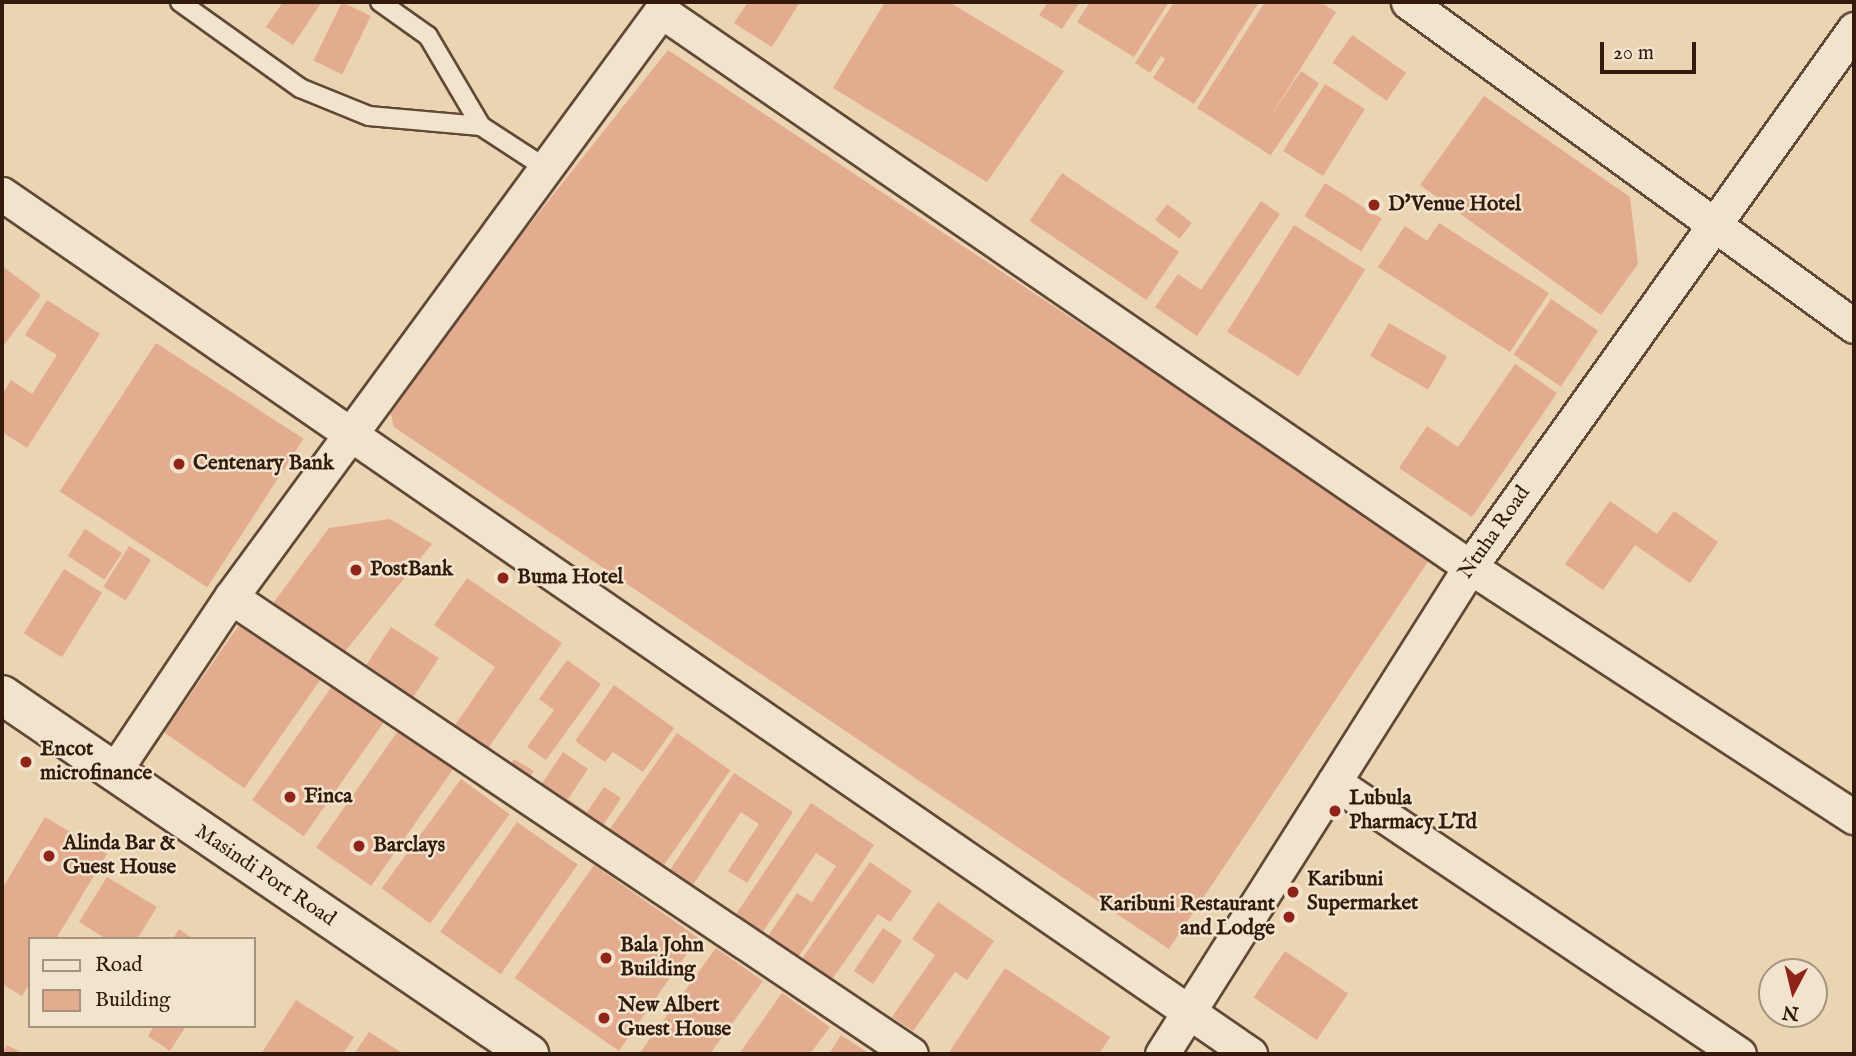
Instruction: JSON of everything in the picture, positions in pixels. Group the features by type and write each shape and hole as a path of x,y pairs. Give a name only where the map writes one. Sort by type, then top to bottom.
{"main road":[{"name":"Masindi Port Road","path":"2,695 529,1054"}],"street":[{"path":"1408,2 1609,142 1716,230 1854,326"},
{"path":"113,773 231,597 664,6 1470,567 1854,817"},
{"name":"Ntuha Road","path":"1162,1054 1191,1014 1470,567 1716,230 1854,29"},
{"path":"2,194 349,437 1250,1054"},
{"path":"231,597 911,1054"},
{"path":"1334,782 1738,1054"}],"lane":[{"path":"180,2 300,88 357,112 481,126"},
{"path":"380,2 428,36 481,126 547,169"}],"building":[{"path":"283,2 321,3 293,45 266,27"},
{"path":"342,2 371,16 342,74 314,60"},
{"path":"748,2 800,2 772,47 734,23"},
{"path":"885,2 949,2 1064,71 987,182 833,88"},
{"path":"1048,2 1080,2 1062,29 1039,15"},
{"path":"1090,2 1169,2 1134,57 1077,22"},
{"path":"1174,2 1259,2 1194,104 1153,78 1165,59 1161,56 1150,73 1135,63"},
{"path":"1265,2 1320,2 1336,12 1253,144 1197,108"},
{"path":"1352,35 1406,73 1387,101 1332,63"},
{"path":"668,50 1431,557 1169,949 394,427 388,403"},
{"path":"1301,71 1319,83 1271,155 1252,143"},
{"path":"1325,84 1365,109 1323,176 1283,151"},
{"path":"1484,96 1630,197 1638,264 1601,315 1420,185"},
{"path":"1062,173 1179,252 1146,300 1030,221"},
{"path":"1325,183 1382,219 1361,252 1304,216"},
{"path":"1261,201 1280,214 1197,336 1155,307 1178,274 1201,290"},
{"path":"1167,204 1192,223 1180,239 1155,220"},
{"path":"1439,223 1549,293 1510,352 1378,267 1405,226 1427,241"},
{"path":"1294,225 1365,270 1298,376 1227,332"},
{"path":"2,266 41,295 2,348 3,305"},
{"path":"1551,299 1598,331 1561,386 1514,355"},
{"path":"47,300 100,334 27,448 2,432 2,395 11,380 32,394 57,355 25,335"},
{"path":"1389,323 1447,356 1428,389 1370,356"},
{"name":"Centenary Bank","path":"156,343 304,439 207,587 60,491"},
{"path":"1515,364 1557,393 1472,517 1399,468 1427,426 1458,447"},
{"path":"1610,501 1657,534 1674,511 1718,542 1690,583 1635,545 1603,590 1565,564"},
{"path":"390,519 432,544 342,655 271,606 329,528"},
{"path":"85,529 122,553 104,580 68,556"},
{"path":"129,546 151,560 126,600 104,587"},
{"path":"64,569 102,593 62,657 24,633"},
{"path":"467,578 562,643 484,754 451,731 495,667 434,625"},
{"path":"246,615 326,671 244,788 164,732"},
{"path":"391,627 439,658 408,706 360,675"},
{"path":"567,660 601,684 546,760 527,747 554,710 539,699"},
{"path":"337,679 389,715 304,836 252,800"},
{"path":"614,685 674,728 643,772 613,752 605,762 575,741"},
{"path":"400,728 455,766 371,886 316,848"},
{"path":"677,733 730,770 656,877 602,839"},
{"path":"563,752 588,769 568,799 587,812 604,787 621,798 596,836 535,794"},
{"path":"514,759 534,771 523,788 504,776"},
{"path":"734,773 793,812 747,883 728,871 759,824 741,812 685,897 662,882"},
{"path":"461,779 510,814 430,923 382,888"},
{"path":"811,803 874,845 792,966 762,945 797,893 812,902 836,866 816,853 757,940 730,923"},
{"path":"45,817 107,854 57,937 28,937 28,986 22,996 2,984 2,889"},
{"path":"517,822 578,864 501,974 440,932"},
{"path":"870,862 912,891 890,922 878,914 828,985 794,970"},
{"name":"Bala John Building","path":"594,865 698,938 619,1051 515,978"},
{"path":"107,877 157,907 138,937 103,937 79,922"},
{"path":"938,902 994,941 967,980 955,972 913,1031 892,1017 935,955 912,939"},
{"path":"883,928 902,941 873,984 854,971"},
{"path":"179,929 190,937 174,937"},
{"path":"716,948 763,981 710,1054 639,1054"},
{"path":"1285,951 1348,993 1317,1040 1254,997"},
{"path":"1005,968 1110,1037 1099,1054 948,1054"},
{"path":"782,993 830,1027 810,1054 739,1054"},
{"path":"296,1000 354,1037 343,1054 261,1054"},
{"path":"153,1028 185,1028 170,1051 148,1036"},
{"path":"369,1032 404,1054 354,1054"},
{"path":"841,1035 870,1054 829,1054"},
{"path":"7,1045 24,1054 2,1054"}],"place":[{"name":"D'Venue Hotel","path":"1374,205"},
{"name":"Centenary Bank","path":"179,464"},
{"name":"PostBank","path":"356,570"},
{"name":"Buma Hotel","path":"503,578"},
{"name":"Encot microfinance","path":"26,762"},
{"name":"Finca","path":"290,797"},
{"name":"Lubula Pharmacy LTd","path":"1335,811"},
{"name":"Barclays","path":"359,846"},
{"name":"Alinda Bar & Guest House","path":"49,856"},
{"name":"Karibuni Supermarket","path":"1293,892"},
{"name":"Karibuni Restaurant and Lodge","path":"1289,917"},
{"name":"Bala John Building","path":"606,958"},
{"name":"New Albert Guest House","path":"604,1018"}]}
